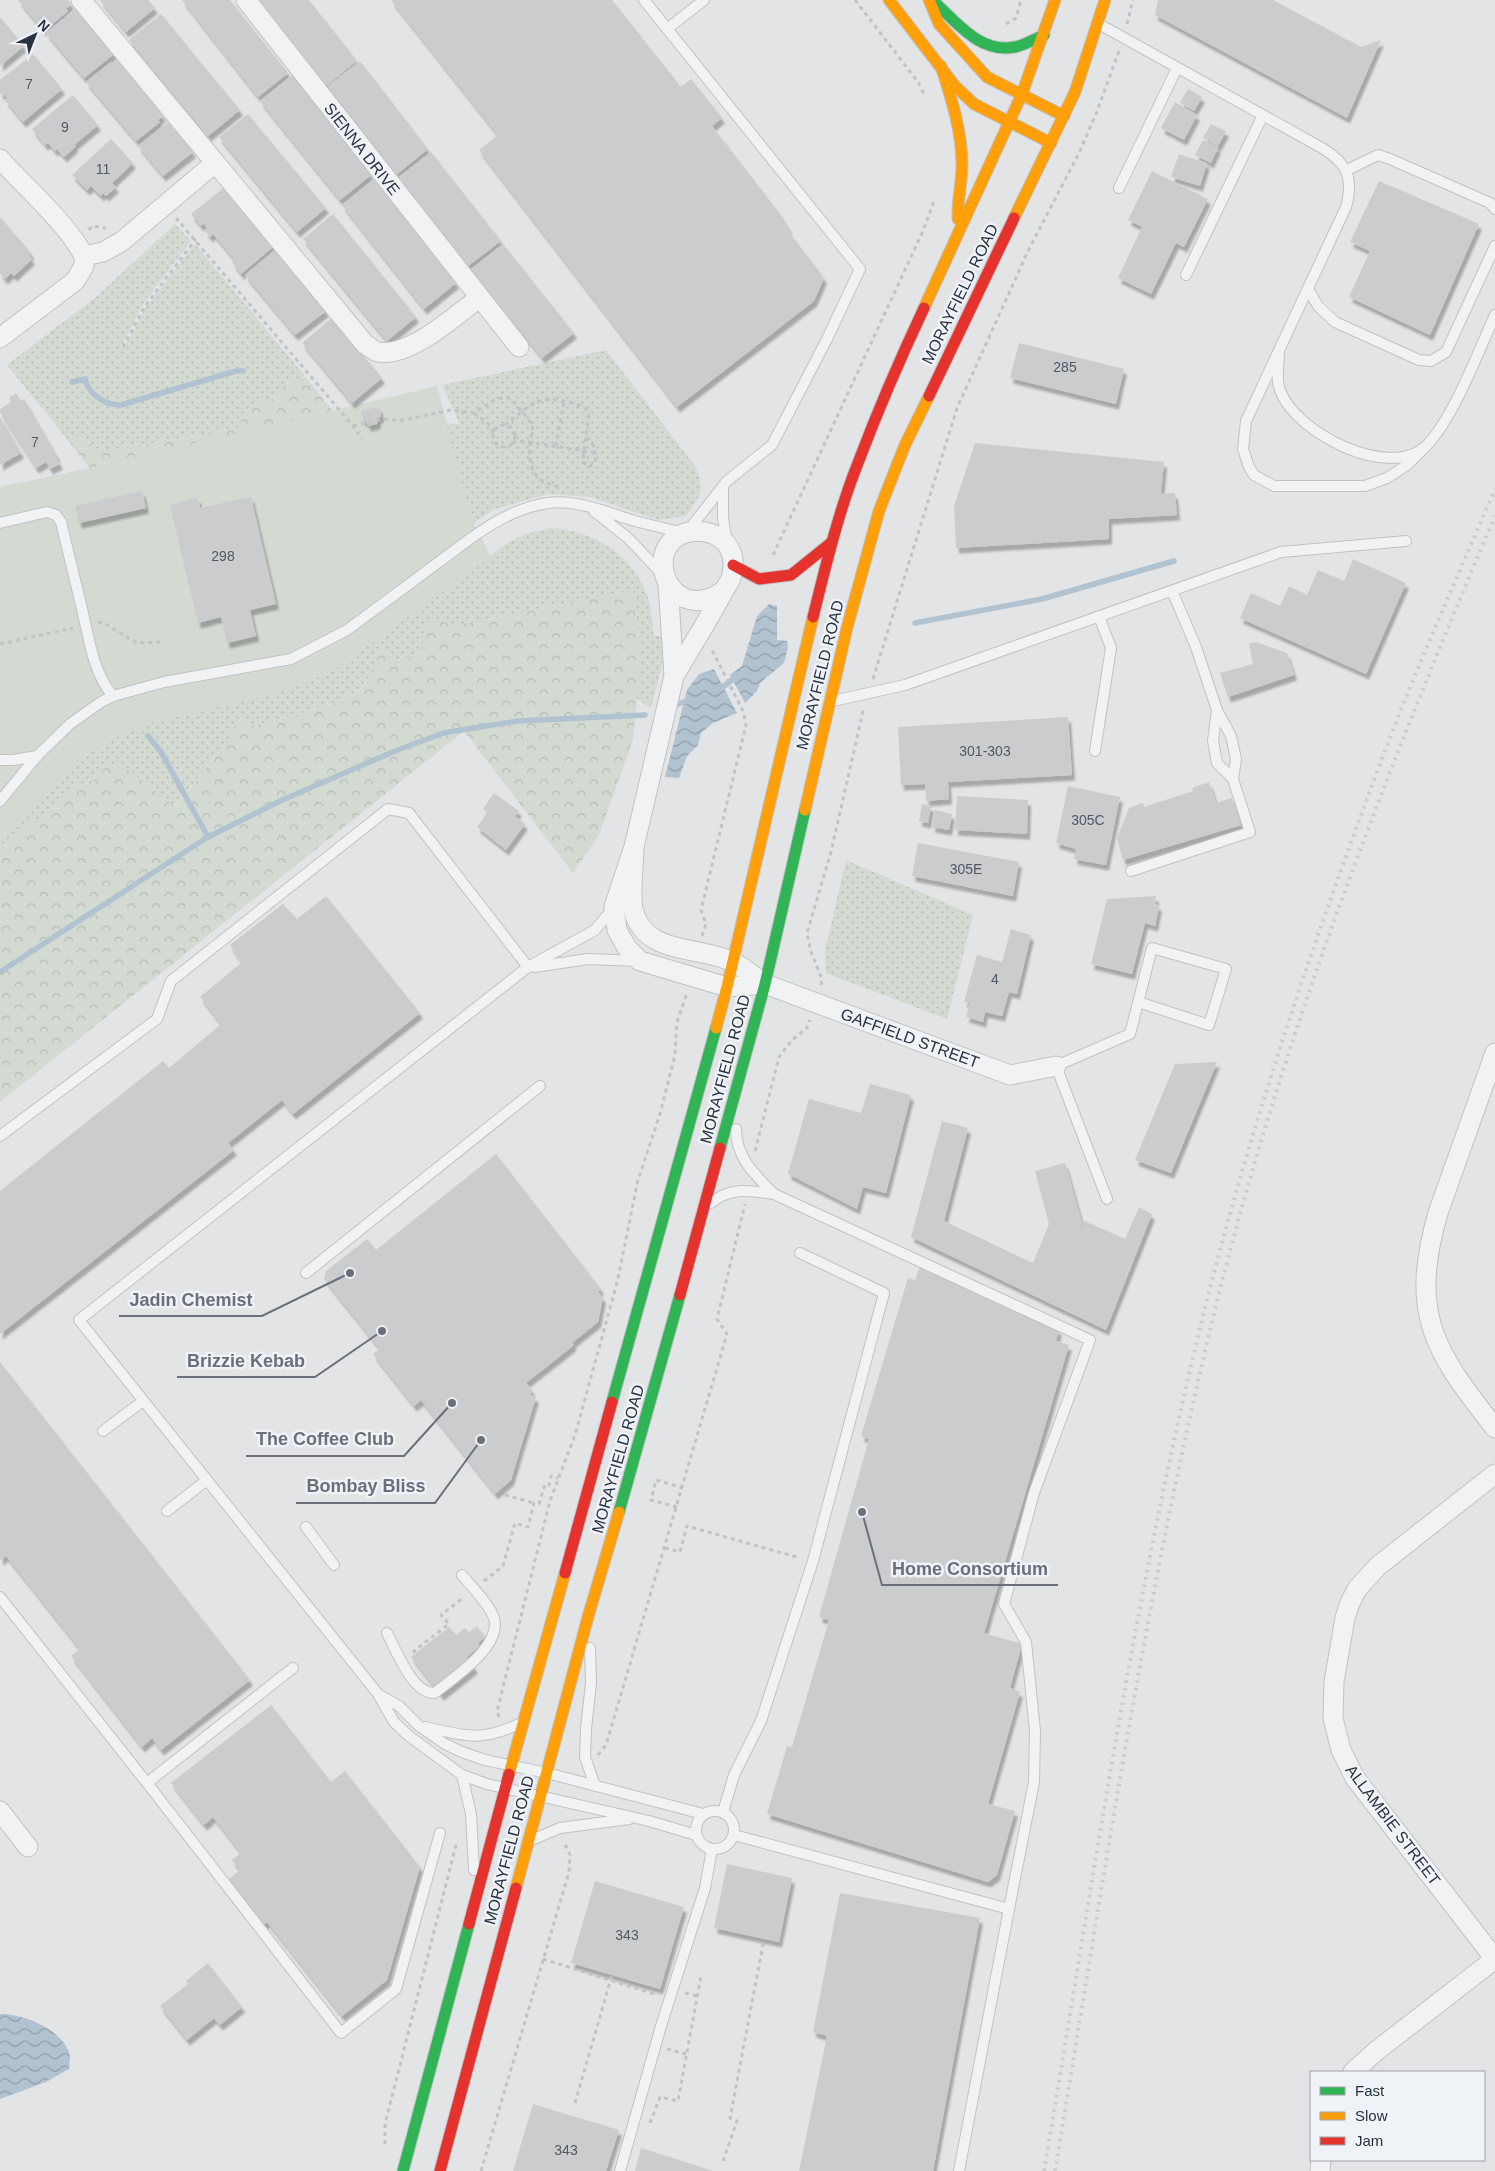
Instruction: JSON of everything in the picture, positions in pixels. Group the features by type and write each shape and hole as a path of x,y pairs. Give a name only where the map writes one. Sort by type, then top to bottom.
{"main road":[{"path":"885,0 896,10"},
{"path":"889,0 955,86 974,104 1009,124 1051,144"},
{"path":"931,0 950,15 971,38 985,45 1001,48 1017,46 1044,34"},
{"path":"931,0 939,24 987,77 1064,116"},
{"name":"MORAYFIELD ROAD","path":"403,2171 505,1787 727,986 832,542 857,464 904,350 960,233 1022,94 1055,0"},
{"name":"MORAYFIELD ROAD","path":"440,2171 588,1618 641,1440 765,984 829,702 872,537 905,445 1075,92 1105,0"},
{"path":"941,66 959,128 962,164 956,205 960,233"},
{"path":"733,565 762,579 791,575 832,542"}],"street":[{"path":"81,0 365,344 376,352 395,352 422,338 479,298"},
{"name":"SIENNA DRIVE","path":"246,0 519,347"},
{"path":"0,160 79,248 84,266 76,281 0,338"},
{"path":"79,248 103,252 121,242 214,163"},
{"path":"674,676 666,580 663,566 668,548 674,540 696,530 714,534 727,546 732,555 732,575 674,676 634,847 614,908 617,930 627,948 640,961 727,986 765,984"},
{"path":"666,580 680,595 694,600 710,598 723,590"},
{"path":"634,847 632,907 638,921 647,934 659,943 732,962 765,984"},
{"name":"GAFFIELD STREET","path":"765,984 1010,1075 1056,1066"},
{"path":"1495,1053 1438,1213 1430,1239 1425,1279 1429,1316 1442,1354 1461,1385 1495,1428"},
{"name":"ALLAMBIE STREET","path":"1495,1474 1378,1566 1357,1589 1345,1618 1332,1700 1333,1718 1340,1750 1355,1778 1495,1959"},
{"path":"0,1811 28,1847"},
{"path":"1354,2071 1375,2052 1495,1959"}],"lane":[{"path":"0,799 37,756 88,709 113,696 164,682 291,659 347,630 492,523 526,509 548,503 562,503 588,507 686,533 723,486 772,445 826,341 860,269 644,0"},
{"path":"667,29 704,0"},
{"path":"1098,24 1331,153 1347,170 1349,195 1346,207 1246,421 1243,449 1254,475 1274,486 1365,486 1387,478 1406,465 1426,446 1447,418 1495,315"},
{"path":"1119,188 1177,68"},
{"path":"1186,275 1264,115"},
{"path":"1347,170 1378,156 1390,159 1490,203 1495,209"},
{"path":"1308,289 1318,306 1335,322 1419,360 1431,361 1446,352 1495,246"},
{"path":"1279,353 1280,390 1286,402 1297,416 1330,440 1352,451 1376,457 1396,458 1426,446"},
{"path":"723,486 723,517 727,546"},
{"path":"588,507 628,538 666,580"},
{"path":"0,523 46,512 56,515 61,522 88,638 100,676 105,687 113,696"},
{"path":"829,702 904,685 1281,552 1406,541"},
{"path":"1131,872 1250,832 1233,779 1236,759 1231,736 1217,710 1196,647 1172,591"},
{"path":"1095,751 1111,648 1099,616"},
{"path":"1217,710 1213,741 1217,763 1233,779"},
{"path":"0,760 37,756"},
{"path":"0,1136 157,1019 171,981 388,809 409,813 528,968"},
{"path":"614,908 595,930 528,968 79,1320 378,1694 394,1722 409,1736 462,1776 540,1797 685,1830 696,1835 702,1844 712,1849 718,1849 728,1844 734,1835 732,1819 723,1812 713,1810 703,1814 696,1824 696,1835"},
{"path":"1107,1200 1056,1066 1130,1034 1138,1002 1152,948 1226,969 1209,1026 1138,1002"},
{"path":"528,968 588,959 640,961"},
{"path":"306,1274 540,1086"},
{"path":"735,1092 736,1139 740,1155 774,1194"},
{"path":"703,1211 726,1193 748,1190 774,1194 1090,1340 1034,1492 1004,1604 1026,1642 1034,1731 1034,1782 960,2171"},
{"path":"723,1812 734,1775 761,1721 813,1561 884,1293 800,1252"},
{"path":"103,1431 143,1401"},
{"path":"167,1512 207,1480"},
{"path":"306,1527 334,1565"},
{"path":"387,1633 413,1681 422,1690 435,1693 485,1651 494,1627 491,1611 462,1575"},
{"path":"0,1597 341,2033 396,1989 440,1833"},
{"path":"588,1618 591,1684 585,1757 595,1786"},
{"path":"147,1783 293,1668"},
{"path":"378,1694 399,1706 419,1726 445,1744 462,1752 703,1814"},
{"path":"419,1726 466,1737 476,1737 498,1733 523,1722"},
{"path":"462,1776 471,1814 471,1845 476,1896"},
{"path":"528,1842 560,1828 635,1818"},
{"path":"734,1835 1009,1909"},
{"path":"620,2171 661,2026 705,1888 712,1849"}],"path":[{"path":"855,0 918,82 926,97"},
{"path":"1002,26 1016,18 1021,0"},
{"path":"752,1171 779,1057 792,1040 807,1028 817,1003 822,979 811,952 807,934 831,852 843,792 868,693 957,408 1029,249 1079,153 1108,83 1133,0"},
{"path":"762,579 923,231 935,198"},
{"path":"164,205 196,239 353,426 362,440"},
{"path":"79,248 92,226 102,228 113,225"},
{"path":"123,347 144,306 196,239"},
{"path":"474,413 494,400 507,397 523,412 533,425 529,453 535,473 544,482 557,486 561,492 562,503"},
{"path":"494,432 498,427 505,425 535,403 544,399 579,404 588,412 583,462 585,466 592,466 596,457 595,448 586,436"},
{"path":"556,446 564,402"},
{"path":"353,426 384,419 399,421 451,410 474,413 498,427"},
{"path":"511,427 512,420"},
{"path":"490,424 494,432 494,439 499,445 506,446 522,441 592,452 596,457"},
{"path":"505,425 511,427 522,441"},
{"path":"512,443 515,433"},
{"path":"698,953 706,924 701,910 746,725 743,711 714,656"},
{"path":"498,1733 500,1722 497,1711 550,1501 575,1436 614,1292 638,1180 660,1114 675,1055 677,1022 691,976"},
{"path":"585,1757 600,1755 606,1745 683,1488 727,1334 716,1319 748,1190"},
{"path":"506,1495 539,1504 545,1484 549,1485 551,1476 558,1478"},
{"path":"677,1507 650,1500 656,1480 683,1488"},
{"path":"415,1653 449,1624 441,1615 503,1566 515,1523 528,1526 534,1503"},
{"path":"665,1548 680,1552 687,1526 813,1561"},
{"path":"481,2171 569,1872 570,1854 563,1840 560,1828"},
{"path":"385,2148 385,2124 458,1838"},
{"path":"723,2161 736,2121 730,2118 764,1939"},
{"path":"543,1959 660,1996"},
{"path":"575,2103 612,1975"},
{"path":"650,2123 660,2097 678,2101 700,1976"}],"green space":[{"path":"175,224 191,241 143,304 121,347 124,348 146,307 195,244 305,376 285,386 274,399 251,406 243,413 239,428 102,452 82,438 72,436 68,440 7,365 95,298"},
{"path":"606,350 695,466 701,487 698,497 686,516 658,520 590,497 548,494 495,509 462,530 437,423 460,424 442,385"},
{"path":"305,376 332,410 346,421 90,469 68,440 72,436 82,438 102,452 239,428 243,413 251,406 274,399 285,386"},
{"path":"437,386 472,520 491,557 330,672 281,692 153,722 108,741 86,755 0,844 0,487 90,468"},
{"path":"551,528 583,534 612,549 624,559 643,585 650,605 654,636 663,636 663,661 651,708 637,699 640,666 635,590 455,626 433,618 426,628 421,650 399,660 378,651 368,678 355,693 328,705 252,726 243,719 232,731 230,739 174,807 124,766 106,767 94,780 75,786 49,815 30,822 0,849 0,844 86,755 108,741 153,722 281,692 330,672 509,542 526,534"},
{"path":"635,590 640,666 633,740 599,835 573,873 464,731 0,1102 0,849 30,822 50,814 75,786 94,780 106,767 124,766 175,807 230,739 234,727 240,720 243,719 252,726 311,711 354,694 366,683 378,651 384,652 395,659 403,660 421,650 426,628 424,625 426,621 433,618 455,626"},
{"path":"846,860 973,915 947,1019 826,973 825,951"}],"water":[{"path":"769,604 777,606 777,640 787,641 788,647 784,663 760,683 757,691 745,703 730,675 742,666 757,616"},
{"path":"714,669 737,713 713,723 701,733 698,745 687,756 679,778 665,777 687,690 699,674"},
{"path":"0,2014 9,2014 31,2020 42,2025 61,2039 70,2057 69,2069 46,2082 0,2099"}],"building":[{"path":"18,0 68,0 71,4 66,9 68,11 44,31"},
{"path":"100,0 148,0 155,8 126,32"},
{"path":"182,0 230,0 288,73 258,97"},
{"path":"259,0 309,0 357,61 326,86"},
{"path":"391,0 612,0 681,87 691,79 722,118 712,126 780,214 789,229 788,231 824,278 814,301 677,407 479,150 498,135"},
{"path":"1158,0 1273,0 1361,47 1381,40 1347,118 1155,15"},
{"path":"76,8 114,54 84,78 46,33"},
{"path":"161,14 240,110 208,136 129,40"},
{"path":"0,17 24,46 0,66"},
{"path":"33,54 62,89 23,122 5,100 8,98 0,93 0,80"},
{"path":"117,60 163,116 158,120 160,122 136,141 86,82 111,62 112,64"},
{"path":"360,61 428,149 397,174 328,86"},
{"path":"292,75 371,175 340,200 260,101"},
{"path":"1188,89 1202,97 1194,111 1180,103"},
{"path":"73,95 98,125 74,145 76,146 64,157 48,143 45,145 32,129"},
{"path":"1175,102 1197,115 1184,140 1161,128"},
{"path":"248,114 326,208 297,232 219,137"},
{"path":"168,122 193,152 163,176 138,146"},
{"path":"1211,124 1226,131 1218,146 1203,138"},
{"path":"111,139 133,163 112,183 116,187 106,196 103,193 101,196 91,186 87,190 72,175"},
{"path":"1203,140 1218,147 1211,163 1195,155"},
{"path":"431,152 501,241 468,266 399,177"},
{"path":"1179,154 1207,163 1200,186 1171,177"},
{"path":"1152,171 1208,199 1184,247 1176,243 1151,294 1118,278 1142,227 1128,220"},
{"path":"374,179 456,283 424,309 342,205"},
{"path":"1379,181 1479,224 1430,335 1349,297 1370,251 1350,242"},
{"path":"225,187 274,246 241,274 232,262 235,260 213,234 210,237 205,231 208,229 203,223 201,226 191,214"},
{"path":"333,214 416,317 387,341 303,239"},
{"path":"0,217 31,253 29,256 32,259 14,276 11,273 5,279 0,273"},
{"path":"503,244 574,333 542,358 471,269"},
{"path":"275,250 326,311 295,335 245,275"},
{"path":"332,318 382,378 352,403 302,343"},
{"path":"1019,343 1124,369 1116,404 1010,378"},
{"path":"16,393 21,401 24,399 60,464 50,469 46,462 36,468 0,412 0,409 11,402 9,398"},
{"path":"379,407 381,417 378,418 377,424 368,426 366,421 363,421 361,411"},
{"path":"0,417 21,453 0,465"},
{"path":"975,443 1164,462 1161,494 1175,493 1177,515 1109,519 1109,539 956,548 954,506"},
{"path":"142,491 146,508 79,523 75,506"},
{"path":"251,497 276,604 250,610 256,636 227,643 221,617 198,623 170,505 198,498 200,508"},
{"path":"1353,559 1406,583 1366,674 1240,618 1251,593 1280,606 1289,586 1307,595 1318,570 1344,581"},
{"path":"1256,642 1287,653 1294,675 1228,697 1220,673 1253,664 1249,644"},
{"path":"1068,717 1072,775 948,782 949,799 926,801 925,784 901,785 898,727"},
{"path":"1209,782 1216,803 1232,798 1241,825 1123,860 1117,838 1129,808 1143,803 1144,807 1193,791 1192,788"},
{"path":"1068,786 1120,797 1106,865 1074,859 1076,849 1056,843"},
{"path":"494,793 519,811 515,816 525,824 506,850 477,827 488,812 483,809"},
{"path":"957,796 1028,800 1027,834 955,830"},
{"path":"922,804 931,806 928,823 919,821"},
{"path":"935,810 952,814 949,830 932,827"},
{"path":"918,843 1019,862 1013,896 912,876"},
{"path":"326,896 420,1013 293,1114 282,1100 228,1143 234,1150 0,1334 0,1191 163,1061 169,1068 221,1024 200,997 241,963 230,945 283,904 297,919"},
{"path":"1156,896 1155,904 1159,906 1155,926 1145,923 1132,974 1091,964 1107,899"},
{"path":"1011,929 1031,935 1017,994 1009,992 1002,1016 985,1012 983,1022 966,1017 970,1003 964,1002 977,955 1002,962"},
{"path":"1217,1062 1171,1173 1135,1160 1175,1064"},
{"path":"870,1084 911,1095 886,1193 863,1187 857,1209 788,1174 809,1099 861,1113"},
{"path":"942,1121 968,1128 944,1221 1033,1263 1049,1224 1035,1171 1065,1163 1082,1224 1081,1230 1085,1221 1125,1239 1139,1207 1152,1214 1106,1330 911,1237"},
{"path":"496,1154 601,1289 598,1292 603,1298 598,1322 572,1343 574,1345 526,1383 532,1390 530,1395 536,1397 511,1480 495,1494 421,1400 414,1406 373,1354 380,1349 324,1279 326,1271 367,1239 376,1250"},
{"path":"921,1264 1059,1330 1056,1341 1069,1345 984,1633 1022,1644 1010,1688 1020,1692 988,1804 1015,1811 997,1875 988,1882 767,1814 787,1746 792,1747 829,1620 819,1617 869,1439 861,1436 908,1278 915,1280"},
{"path":"0,1362 250,1680 161,1750 152,1738 142,1747 71,1656 80,1649 6,1556 0,1560"},
{"path":"477,1626 485,1637 478,1643 480,1646 467,1657 475,1668 441,1695 411,1657 449,1627 456,1635 465,1628 469,1632"},
{"path":"271,1705 331,1782 345,1771 420,1867 387,1980 342,2016 267,1922 262,1926 227,1881 240,1870 232,1860 241,1853 213,1817 204,1825 171,1783"},
{"path":"727,1864 792,1878 779,1942 714,1928"},
{"path":"595,1881 684,1907 660,1989 571,1963"},
{"path":"840,1893 980,1918 933,2171 799,2171 827,2036 813,2032"},
{"path":"208,1963 242,2007 220,2025 214,2018 187,2040 160,2006 188,1984 186,1981"},
{"path":"533,2104 619,2130 606,2171 513,2171"},
{"path":"641,2148 713,2171 635,2171"}],"waterway":[{"path":"72,382 85,379 90,390 98,398 115,405 121,405 236,371 243,371"},
{"path":"915,623 1042,599 1174,561"},
{"path":"718,691 738,675"},
{"path":"675,705 690,700"},
{"path":"0,972 208,837 280,801 395,751 443,733 518,721 645,715"},
{"path":"148,736 161,752 208,837"}],"railway":[{"path":"1044,2171 1116,1738 1136,1630 1180,1415 1223,1238 1264,1098 1333,892 1383,756 1495,489"},
{"path":"1055,2171 1108,1848 1146,1633 1189,1420 1241,1211 1303,1009 1338,909 1414,711 1495,516"}],"traffic: fast":[{"path":"932,0 969,34 990,46 1002,48 1015,47 1044,35"},
{"path":"720,1148 765,984 805,810"},
{"path":"612,1402 716,1028"},
{"path":"619,1512 680,1295"},
{"path":"403,2171 469,1924"}],"traffic: slow":[{"path":"889,0 955,86 974,104 1051,143"},
{"path":"929,0 939,24 987,77 1064,116"},
{"path":"924,308 1022,94 1055,0"},
{"path":"1014,218 1075,92 1105,0"},
{"path":"941,66 955,114 962,152 958,219"},
{"path":"805,810 847,628 879,511 905,445 929,396"},
{"path":"716,1028 813,617"},
{"path":"516,1888 588,1617 619,1512"},
{"path":"509,1774 565,1573"}],"traffic: jam":[{"path":"929,396 1014,218"},
{"path":"813,617 844,501 881,404 924,308"},
{"path":"733,565 759,579 791,575 832,542"},
{"path":"680,1295 720,1148"},
{"path":"565,1573 612,1402"},
{"path":"469,1924 509,1774"},
{"path":"440,2171 516,1888"}],"place":[{"name":"Jadin Chemist","path":"350,1273"},
{"name":"Brizzie Kebab","path":"382,1331"},
{"name":"The Coffee Club","path":"452,1403"},
{"name":"Bombay Bliss","path":"481,1440"},
{"name":"Home Consortium","path":"862,1512"}]}
